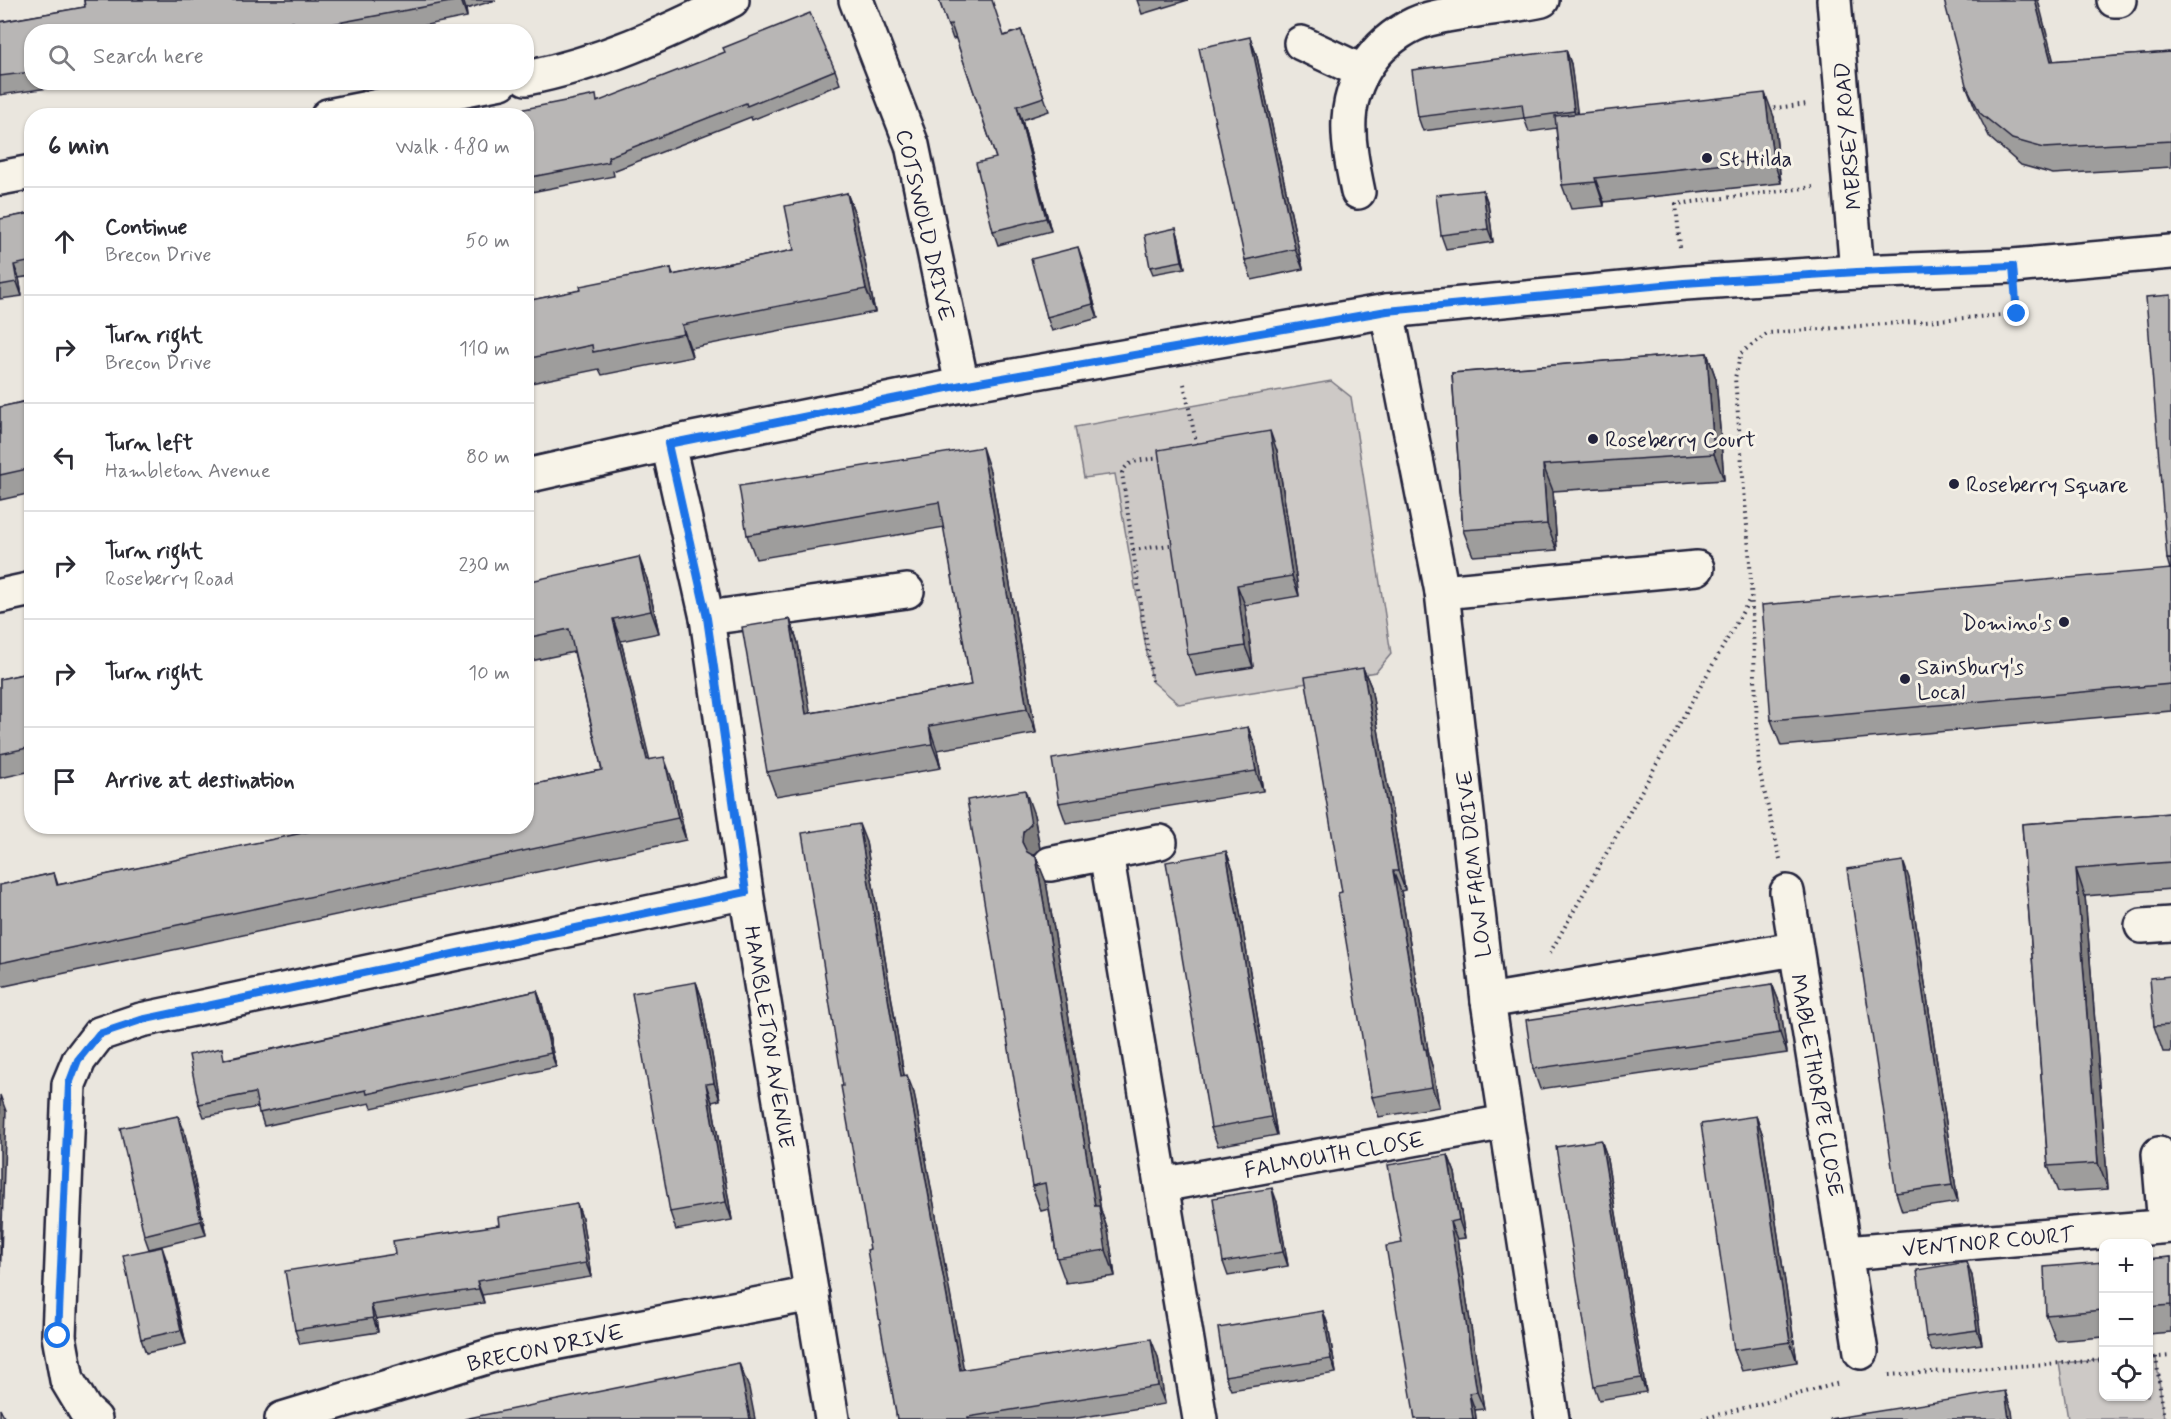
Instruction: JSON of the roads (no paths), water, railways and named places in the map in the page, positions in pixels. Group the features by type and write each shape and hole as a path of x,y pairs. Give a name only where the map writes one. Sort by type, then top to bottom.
{"street":[{"path":"534,76 557,72 661,36 732,0"},
{"name":"COTSWOLD DRIVE","path":"856,0 912,145 962,385"},
{"path":"1358,192 1350,153 1348,125 1351,98 1361,71 1383,44 1406,28 1429,19 1542,0"},
{"name":"MERSEY ROAD","path":"1834,0 1845,100 1857,272"},
{"path":"2114,0 2119,0"},
{"path":"1301,43 1361,71"},
{"path":"369,108 460,90"},
{"path":"0,178 24,174"},
{"path":"534,474 668,444 962,385 1387,311 1684,283 1857,272 2013,266 2171,252"},
{"name":"LOW FARM DRIVE","path":"1387,311 1443,592 1488,1000 1552,1419"},
{"name":"HAMBLETON AVENUE","path":"668,444 707,618 746,892 832,1419"},
{"path":"1443,592 1697,568"},
{"path":"0,596 24,591"},
{"path":"707,618 907,591"},
{"path":"1050,864 1160,842"},
{"path":"1106,853 1200,1419"},
{"path":"95,1419 85,1410 67,1380 58,1336 69,1084 78,1060 99,1034 141,1020 746,892"},
{"path":"1787,892 1795,949"},
{"name":"MABLETHORPE CLOSE","path":"1488,1000 1795,949 1846,1253 1862,1364"},
{"name":"FALMOUTH CLOSE","path":"1161,1185 1506,1122"},
{"name":"VENTNOR COURT","path":"1846,1253 2168,1226 2159,1154"},
{"name":"BRECON DRIVE","path":"282,1419 496,1354 812,1294"}],"place":[{"name":"St Hilda","path":"1707,158"},
{"name":"Roseberry Court","path":"1593,439"},
{"name":"Roseberry Square","path":"1954,484"},
{"name":"Domino's","path":"2064,622"},
{"name":"Sainsbury's Local","path":"1905,679"}]}
